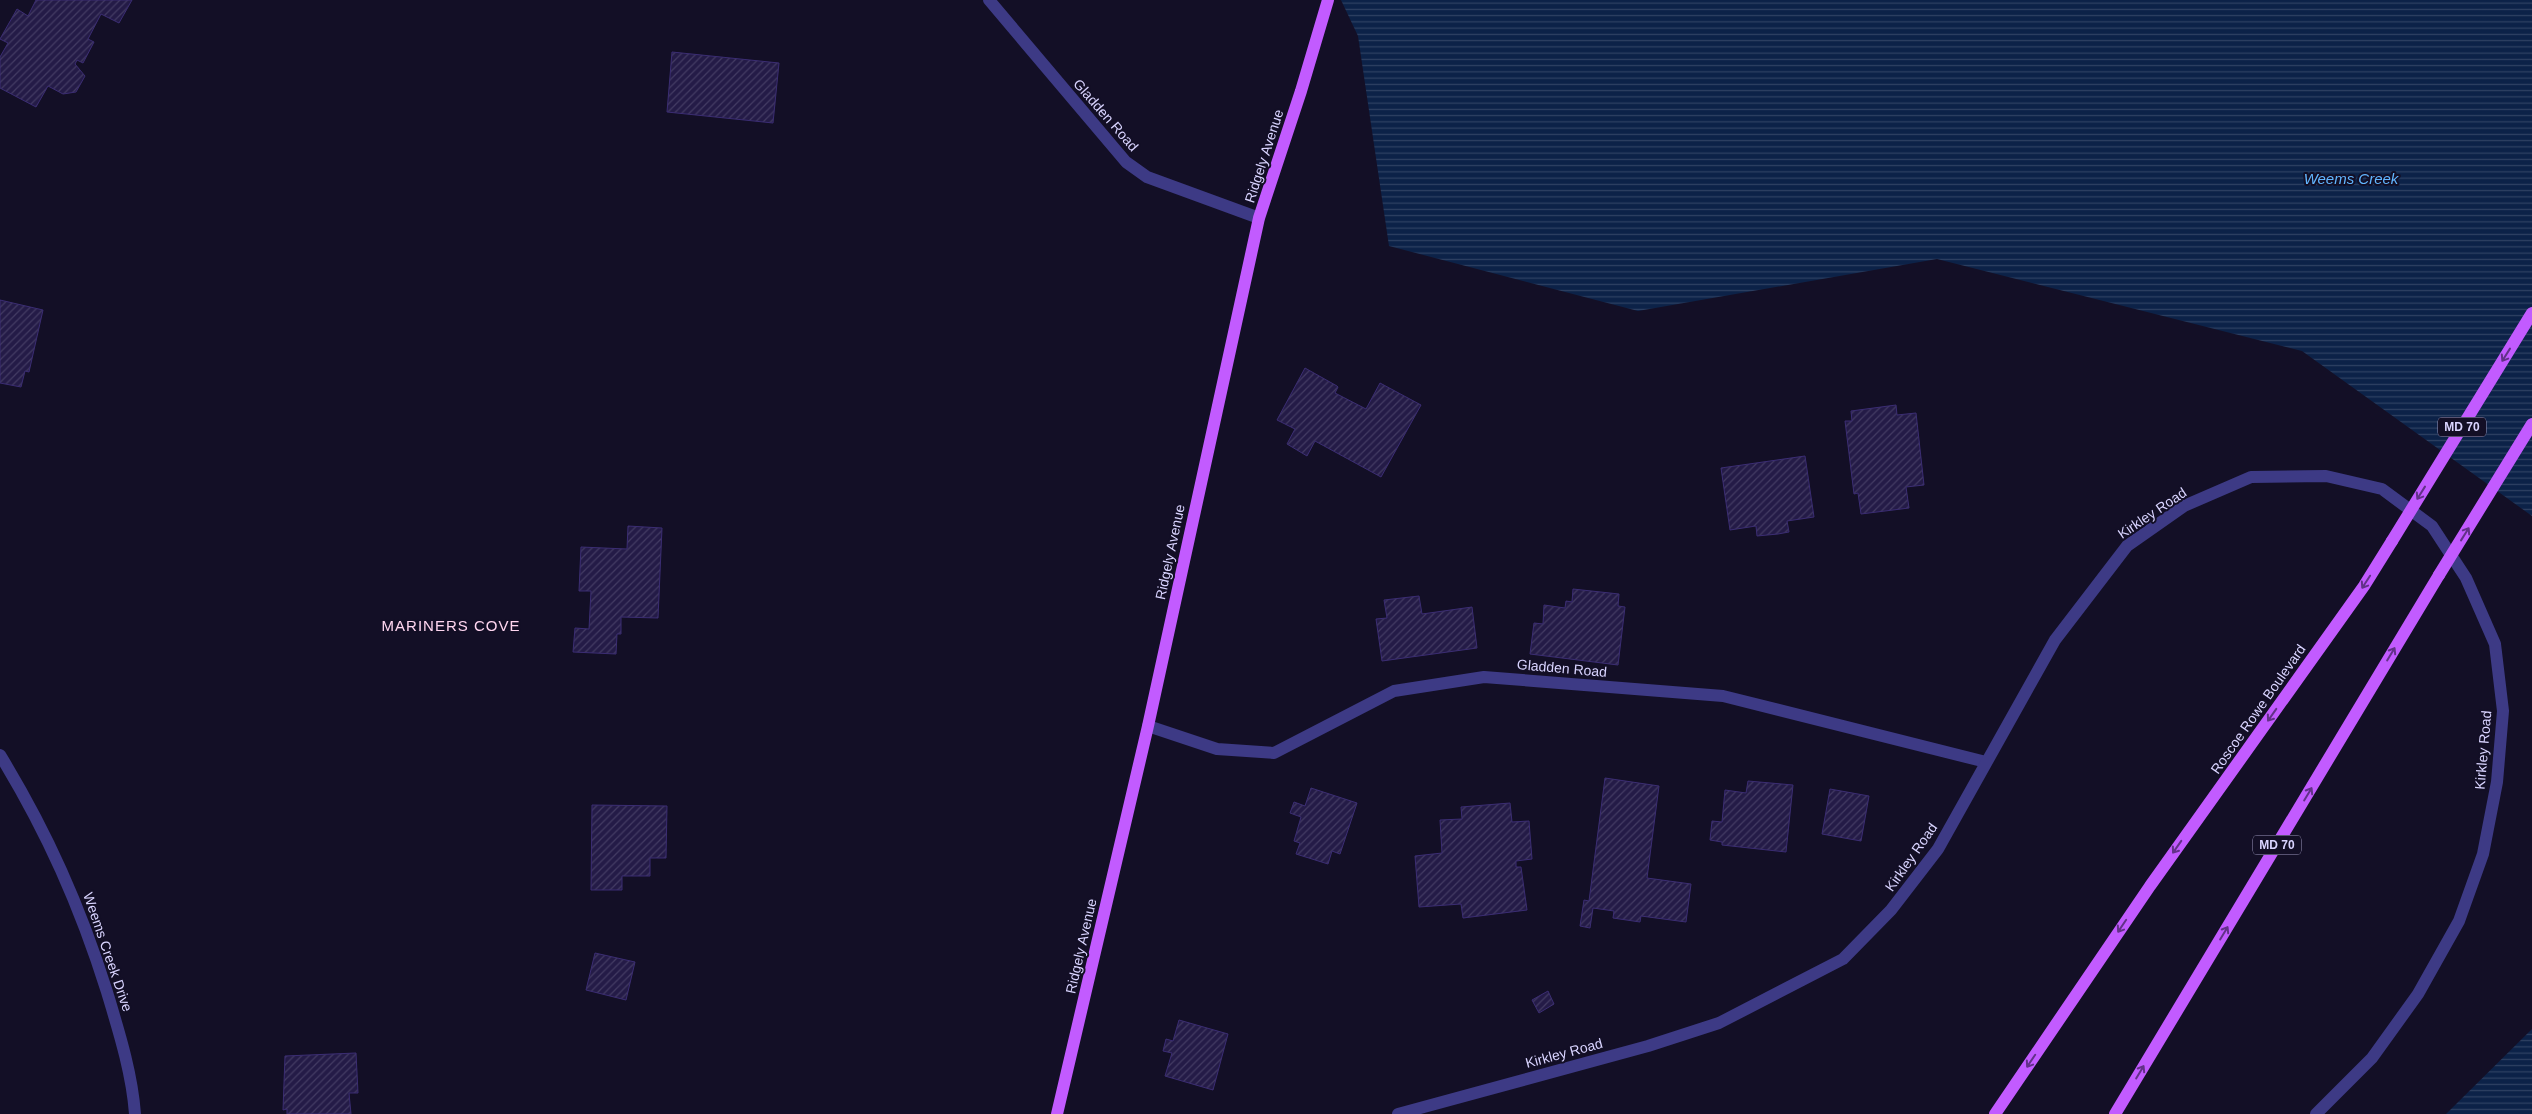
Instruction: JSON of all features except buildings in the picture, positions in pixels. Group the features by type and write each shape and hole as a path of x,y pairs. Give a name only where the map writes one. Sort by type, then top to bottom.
{"main road":[{"name":"Ridgely Avenue","path":"1057,1114 1148,726 1259,218 1328,0"},
{"name":"Roscoe Rowe Boulevard","path":"1995,1114 2150,886 2364,586 2532,314"},
{"name":"MD 70","path":"2115,1114 2532,424"}],"street":[{"name":"Gladden Road","path":"989,0 1126,162 1147,177 1259,218"},
{"name":"Kirkley Road","path":"1398,1114 1648,1046 1719,1023 1843,959 1891,910 1938,849 2055,640 2127,546 2184,506 2251,477 2326,476 2382,489 2432,526 2466,578 2495,644 2503,711 2494,800 2483,854 2459,921 2418,994 2372,1058 2316,1114"},
{"name":"Gladden Road","path":"1148,726 1216,750 1274,753 1394,691 1484,677 1723,696 1986,762"},
{"name":"Weems Creek Drive","path":"0,755 55,852 87,928 120,1032 135,1114"}],"water":[{"name":"Weems Creek","path":"1341,0 2532,0 2532,516 2302,351 1937,259 1638,311 1389,246 1358,36"},
{"path":"2532,1029 2532,1114 2446,1114"}],"district":[{"name":"MARINERS COVE","path":"451,626"}]}
